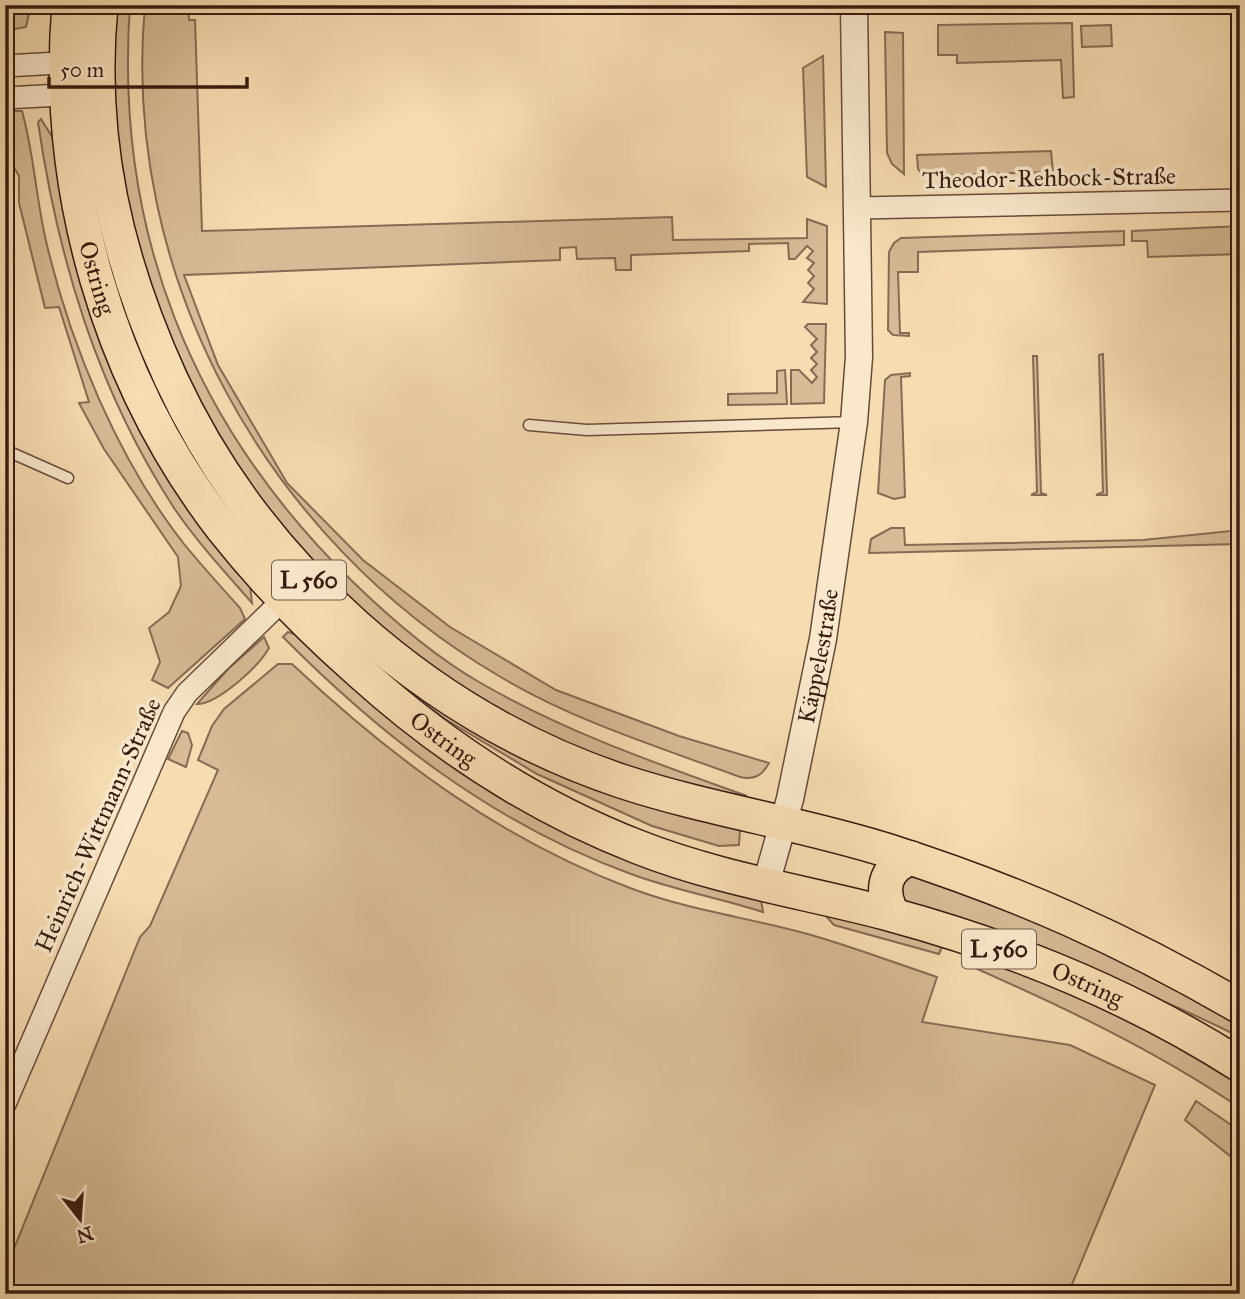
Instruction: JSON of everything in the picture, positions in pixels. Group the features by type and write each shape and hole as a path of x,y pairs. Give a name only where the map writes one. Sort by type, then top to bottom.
{"main road":[{"name":"Ostring","path":"69,5 87,73 109,196 122,251 143,318 183,405 217,463 251,514 335,607 395,658 463,705 542,748 630,783 911,858 999,888 1077,920 1159,960 1240,1007"},
{"name":"Ostring","path":"101,5 87,73 66,95 77,194 92,265 129,365 152,416 221,527 284,599 380,690 447,743 509,784 590,827 639,848 705,870 893,915 964,936 1058,971 1128,1003 1240,1065"},
{"path":"893,915 886,901 886,879 892,870 911,858"}],"street":[{"name":"Käppelestraße","path":"766,884 784,824 823,639 854,422 859,357 859,208 854,5"},
{"path":"5,66 87,73"},
{"path":"5,98 66,95"},
{"name":"Theodor-Rehbock-Straße","path":"859,208 1240,200"},
{"name":"Heinrich-Wittmann-Straße","path":"5,1104 174,712 196,684 284,599"}],"lane":[{"path":"529,425 587,430 854,422"},
{"path":"5,450 68,478"}],"shaded area":[{"path":"5,5 31,5 26,27 5,31"},
{"path":"113,5 130,5 128,88 135,167 151,244 174,318 207,388 247,455 295,519 380,608 428,648 479,682 576,731 747,796 703,789 584,753 512,719 436,674 359,611 254,496 195,401 145,287 114,139"},
{"path":"145,5 188,5 189,20 195,20 202,231 672,217 673,240 807,238 807,219 827,226 827,304 803,302 814,289 808,283 814,276 808,270 814,263 807,258 813,251 807,246 795,259 789,259 788,243 749,244 749,251 631,255 631,270 616,270 615,258 577,259 576,247 560,248 560,260 184,275 218,365 287,483 363,560 450,627 556,690 679,736 769,763 760,774 749,778 740,777 648,744 557,707 499,676 416,619 342,552 278,475 226,391 185,301 157,205 144,106"},
{"path":"1072,23 1074,97 1063,98 1061,60 957,63 957,55 938,55 938,25"},
{"path":"1111,25 1112,46 1082,47 1081,26"},
{"path":"885,32 903,33 904,174 892,164 887,153"},
{"path":"823,56 826,187 807,177 803,68"},
{"path":"5,111 22,111 46,241 56,280 68,320 99,400 138,476 160,511 184,544 240,608 245,619 168,688 152,680 160,662 149,628 169,612 181,586 178,557 104,449 79,403 89,402 59,307 45,308 19,203 19,176 5,153"},
{"path":"86,117 138,332 373,654 740,830 739,845 719,846 652,826 537,774 445,719 359,654 211,489 165,412 115,291"},
{"path":"41,119 56,143 72,224 249,577 252,603 174,508 147,463 103,371 85,323 57,224 38,122"},
{"path":"1051,151 1053,172 923,176 918,169 917,155"},
{"path":"1240,226 1240,254 1148,257 1147,241 1132,241 1132,231"},
{"path":"1124,231 1124,245 918,252 918,272 898,272 900,333 909,333 909,336 893,335 888,330 889,252 901,238"},
{"path":"808,324 826,324 824,403 791,404 791,370 799,370 812,383 817,377 811,370 817,364 811,358 817,352 811,345 817,339 805,327"},
{"path":"1103,354 1107,495 1096,495 1103,492 1099,355"},
{"path":"1033,356 1037,356 1041,493 1047,495 1031,495 1037,492"},
{"path":"785,370 787,404 728,405 728,394 777,393 777,371"},
{"path":"910,373 910,376 901,377 905,497 894,499 878,493 885,380 891,375"},
{"path":"891,528 904,528 905,545 1143,540 1240,530 1240,544 869,553 871,539"},
{"path":"288,632 300,636 389,715 760,894 763,912 631,874 534,831 488,804 444,775 361,710 283,637"},
{"path":"264,637 269,648 247,674 216,698 197,704 228,669"},
{"path":"278,664 292,664 369,732 409,763 450,793 536,846 582,868 653,896 811,935 937,977 922,1022 1070,1045 1155,1085 1068,1294 5,1294 5,1271 140,937 150,926 218,770 198,760 212,726 224,709"},
{"path":"182,731 188,733 192,745 186,767 168,759"},
{"path":"906,874 1075,934 1225,1016 1240,1026 1240,1037 1159,999 1076,965 908,905 898,899"},
{"path":"825,915 944,942 939,954 834,925"},
{"path":"971,951 1142,1026 1240,1085 1240,1108 1174,1067 1106,1030 966,964"},
{"path":"1196,1101 1240,1131 1240,1164 1185,1120"}]}
